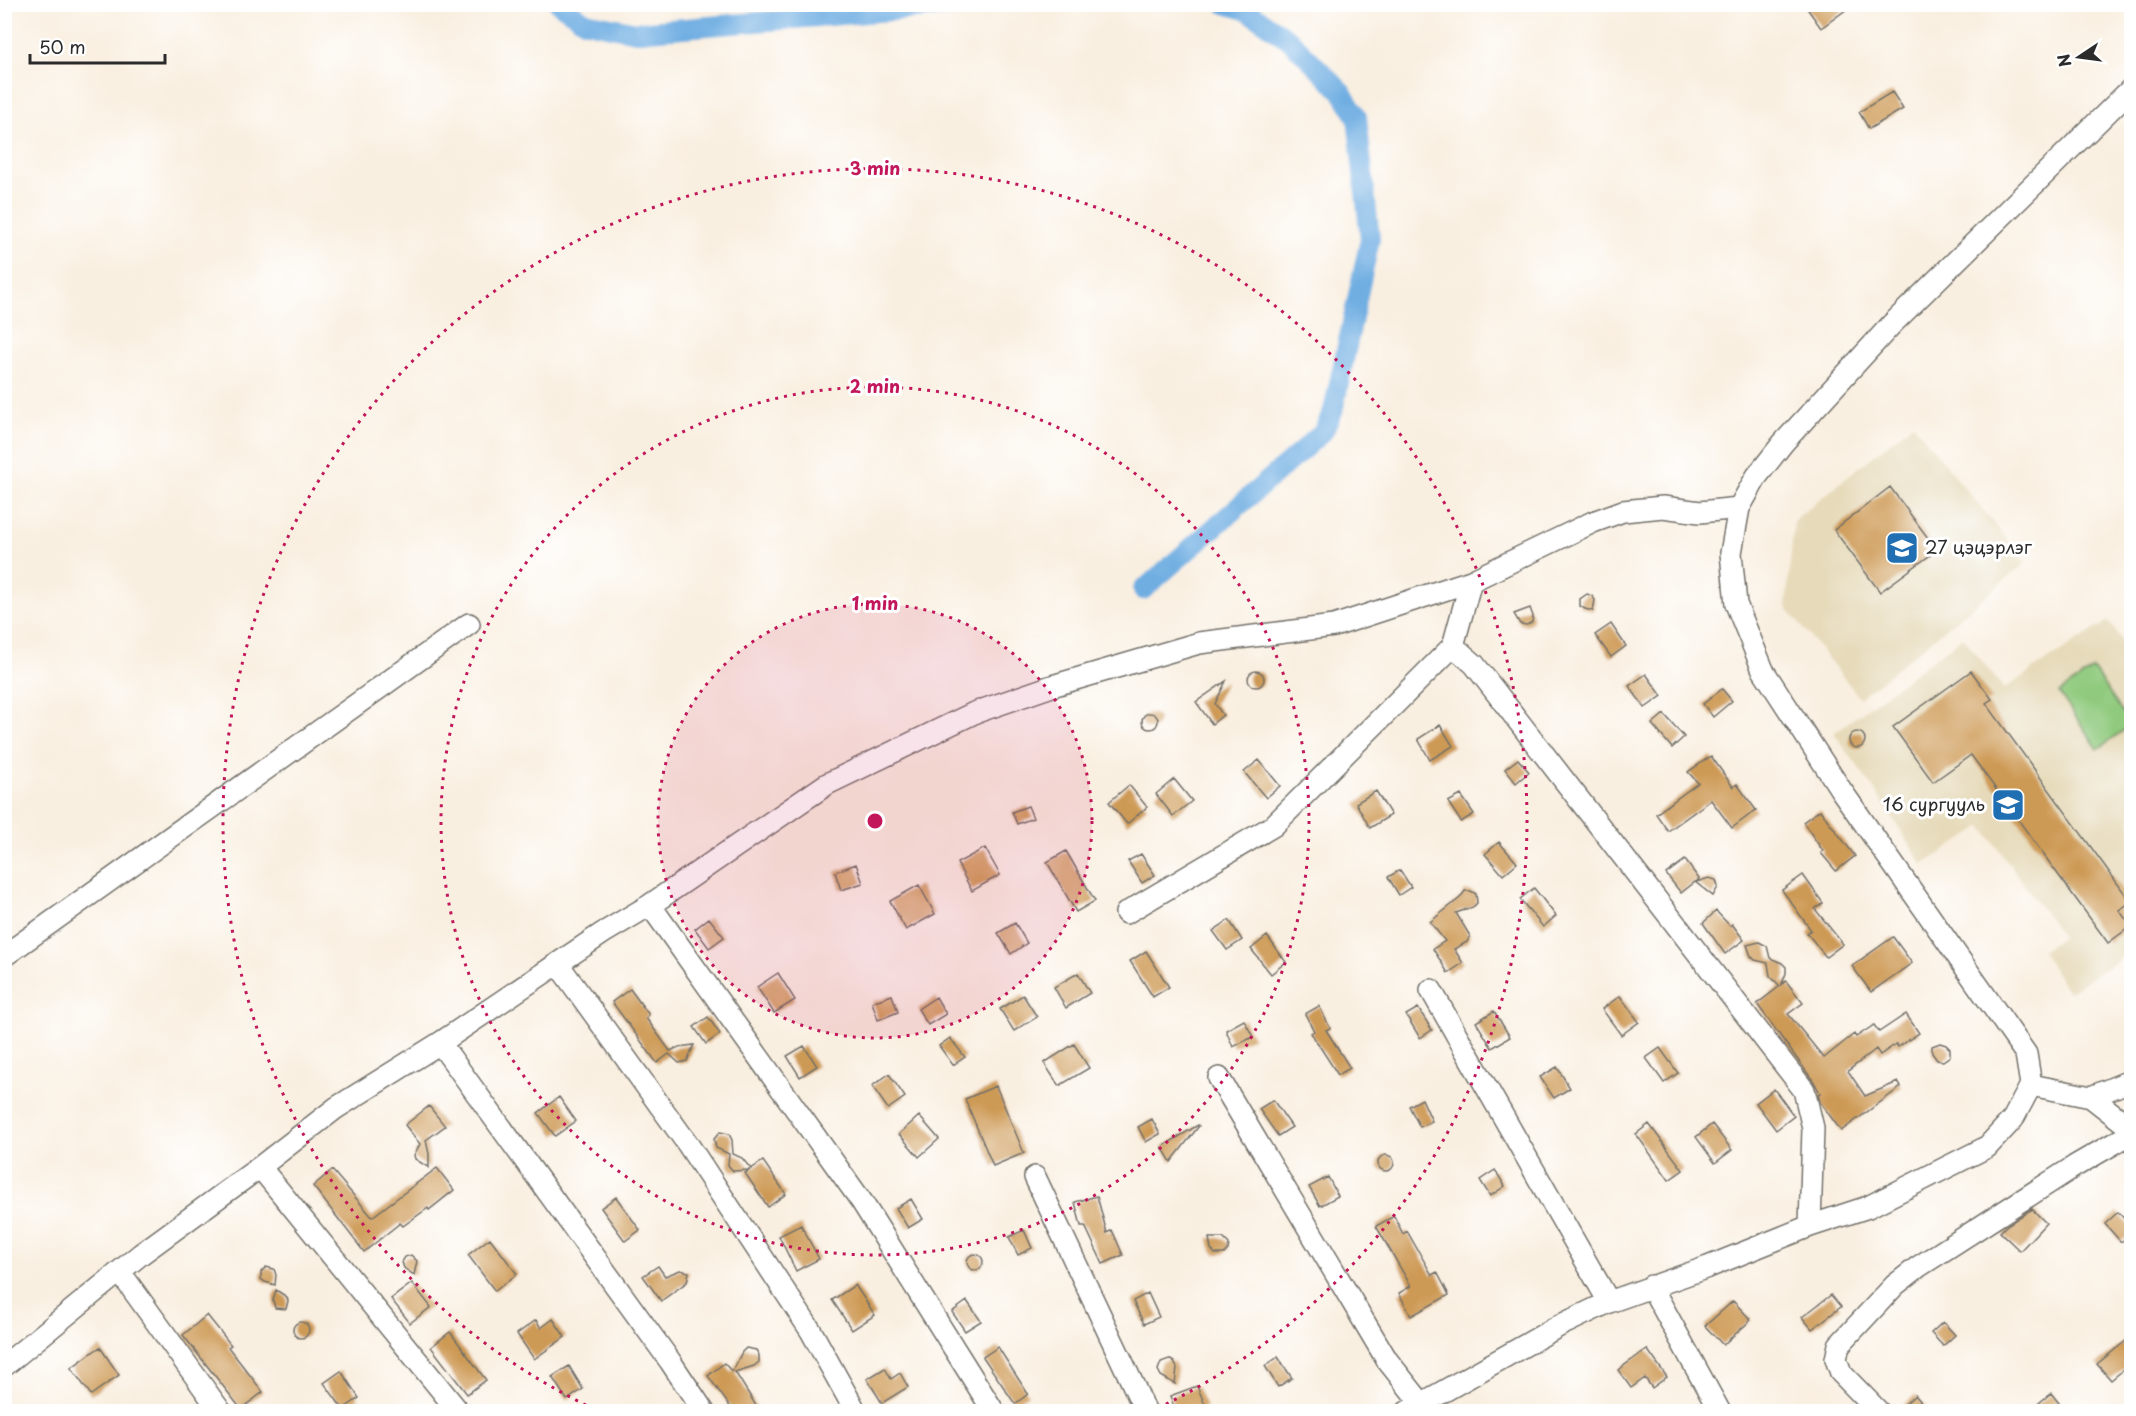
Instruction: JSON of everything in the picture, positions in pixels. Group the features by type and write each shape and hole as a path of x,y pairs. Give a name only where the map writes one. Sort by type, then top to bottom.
{"street":[{"path":"1219,1078 1414,1407 1559,1326 1609,1302 1707,1267 1810,1226 1868,1207 1987,1146 2013,1119 2031,1085 2026,1054 1841,789 1764,670 1736,604 1731,553 1739,508 1757,476 1783,443 1891,325 2132,88"},
{"path":"4,1366 141,1254 336,1108 440,1043 603,933 650,905 828,784 974,713 1052,686 1198,643 1334,626 1471,581 1593,522 1623,511 1664,507 1700,512 1739,508"},
{"path":"1126,913 1273,826 1453,646 1471,581"},
{"path":"4,956 469,624"},
{"path":"1453,646 1474,664 1804,1090 1813,1128 1810,1226"},
{"path":"650,905 862,1202 994,1412"},
{"path":"558,964 687,1143 811,1331 856,1412"},
{"path":"1431,990 1609,1302"},
{"path":"440,1043 670,1361 704,1412"},
{"path":"2091,1096 2132,1080"},
{"path":"2031,1085 2091,1096 2132,1129"},
{"path":"1879,1412 1841,1373 1836,1359 1839,1346 1895,1285 1918,1267 2066,1172 2132,1133"},
{"path":"260,1167 459,1412"},
{"path":"1035,1177 1146,1412"},
{"path":"120,1272 221,1412"},
{"path":"1651,1286 1720,1412"}],"shaded area":[{"name":"27 цэцэрлэг","path":"1913,424 2026,563 1860,698 1786,607 1794,520"},
{"name":"16 сургууль","path":"2108,621 2131,653 2131,952 2068,992 2042,951 2062,937 1982,826 1923,865 1834,733 1963,637 2004,689"}],"green space":[{"path":"2093,669 2131,725 2098,749 2059,693"}],"building":[{"path":"1804,4 1854,4 1821,28"},
{"path":"1892,92 1903,109 1869,129 1859,112"},
{"path":"1890,487 1937,550 1880,592 1834,530"},
{"path":"1587,594 1595,600 1593,611 1580,606 1580,599"},
{"path":"1530,608 1533,616 1532,622 1527,625 1520,624 1514,614"},
{"path":"1611,624 1626,646 1611,657 1595,635"},
{"path":"1256,671 1264,679 1256,687 1248,679"},
{"path":"1971,671 1992,699 1986,703 2131,902 2119,910 2131,926 2108,943 1971,755 1933,782 1893,727"},
{"path":"1646,674 1662,696 1645,708 1629,686"},
{"path":"1226,681 1215,704 1223,715 1212,724 1196,702"},
{"path":"1722,689 1732,701 1713,717 1703,704"},
{"path":"1147,713 1153,713 1158,721 1156,727 1147,729 1142,724 1142,718"},
{"path":"1664,714 1684,737 1672,748 1652,724"},
{"path":"1440,725 1453,746 1430,760 1418,739"},
{"path":"1857,732 1863,734 1865,740 1863,746 1857,748 1851,746 1849,740 1851,734"},
{"path":"1711,756 1733,787 1737,784 1756,810 1732,828 1711,800 1668,831 1656,814 1698,783 1688,772"},
{"path":"1518,759 1529,772 1516,783 1505,769"},
{"path":"1259,760 1280,786 1266,798 1244,772"},
{"path":"1174,779 1192,801 1173,816 1156,794"},
{"path":"1129,785 1147,807 1127,824 1109,802"},
{"path":"1376,791 1391,815 1370,828 1356,803"},
{"path":"1461,795 1474,814 1461,822 1448,802"},
{"path":"1028,806 1033,818 1017,824 1012,812"},
{"path":"1820,810 1855,856 1836,871 1821,853 1823,851 1803,822"},
{"path":"1499,842 1517,863 1503,875 1485,854"},
{"path":"985,848 1000,875 972,891 957,863"},
{"path":"1066,851 1095,901 1076,912 1047,862"},
{"path":"1141,854 1155,875 1142,883 1128,861"},
{"path":"1685,860 1699,879 1696,882 1709,878 1716,880 1718,887 1713,896 1695,882 1681,893 1666,874"},
{"path":"856,864 863,883 841,890 835,872"},
{"path":"1400,870 1411,887 1399,895 1388,877"},
{"path":"1803,875 1823,903 1815,909 1843,944 1826,957 1807,933 1811,930 1782,890"},
{"path":"919,885 935,914 906,930 890,901"},
{"path":"1534,888 1556,916 1543,927 1520,899"},
{"path":"1465,891 1476,894 1477,903 1473,907 1456,913 1470,936 1467,942 1454,949 1463,963 1448,973 1433,949 1445,941 1430,922 1460,898"},
{"path":"1716,911 1730,926 1732,924 1744,940 1725,954 1703,923"},
{"path":"709,918 724,937 709,948 695,929"},
{"path":"1229,920 1242,940 1227,950 1213,931"},
{"path":"1015,923 1027,943 1011,954 998,933"},
{"path":"1267,936 1286,962 1271,974 1251,949"},
{"path":"1893,937 1912,963 1871,992 1852,966"},
{"path":"1759,942 1767,946 1770,958 1786,967 1782,984 1786,981 1803,1003 1788,1014 1824,1058 1854,1034 1856,1037 1874,1025 1879,1032 1906,1014 1919,1033 1898,1047 1896,1044 1880,1055 1876,1049 1848,1071 1865,1096 1898,1082 1901,1087 1841,1131 1820,1102 1818,1094 1820,1093 1814,1082 1757,1004 1780,986 1770,976 1768,963 1755,960 1751,956 1747,945"},
{"path":"1146,951 1169,987 1153,997 1130,961"},
{"path":"778,973 795,1000 774,1013 757,987"},
{"path":"1078,973 1090,993 1066,1008 1054,987"},
{"path":"630,989 649,1015 646,1018 670,1051 694,1045 687,1061 679,1063 669,1054 657,1063 612,1002"},
{"path":"892,995 898,1012 878,1020 872,1002"},
{"path":"1023,995 1037,1017 1014,1031 1000,1009"},
{"path":"1620,996 1639,1022 1621,1035 1602,1009"},
{"path":"936,997 946,1014 928,1025 918,1009"},
{"path":"1319,1006 1330,1028 1326,1030 1350,1068 1338,1075 1311,1033 1314,1031 1305,1014"},
{"path":"1418,1008 1432,1030 1420,1038 1406,1015"},
{"path":"1494,1011 1510,1037 1492,1048 1476,1022"},
{"path":"708,1017 720,1034 706,1044 694,1027"},
{"path":"1244,1020 1253,1037 1233,1047 1226,1030"},
{"path":"950,1038 965,1057 953,1065 939,1046"},
{"path":"1940,1043 1950,1049 1950,1056 1943,1061 1937,1060 1932,1053 1932,1046"},
{"path":"1074,1044 1089,1068 1059,1086 1044,1063"},
{"path":"804,1046 817,1066 800,1077 787,1056"},
{"path":"1660,1048 1678,1073 1664,1083 1646,1058"},
{"path":"1557,1067 1570,1088 1554,1098 1540,1077"},
{"path":"889,1074 905,1097 888,1109 872,1086"},
{"path":"996,1086 1024,1153 993,1166 965,1099"},
{"path":"1774,1089 1794,1116 1776,1130 1756,1103"},
{"path":"559,1097 576,1121 555,1136 538,1113"},
{"path":"1422,1099 1432,1121 1420,1127 1409,1106"},
{"path":"1273,1100 1292,1127 1278,1136 1259,1109"},
{"path":"429,1106 445,1126 426,1140 429,1168 415,1159 414,1155 420,1144 405,1125"},
{"path":"919,1116 939,1139 919,1157 899,1134"},
{"path":"1152,1119 1160,1134 1146,1142 1138,1127"},
{"path":"1649,1124 1683,1170 1669,1180 1636,1134"},
{"path":"1712,1124 1732,1150 1715,1163 1696,1137"},
{"path":"1199,1126 1171,1162 1162,1147"},
{"path":"720,1132 729,1134 733,1154 742,1158 751,1169 763,1161 786,1194 768,1207 745,1173 750,1170 733,1171 728,1165 729,1154 716,1148 714,1139"},
{"path":"1386,1155 1394,1163 1386,1171 1378,1163"},
{"path":"437,1168 454,1190 429,1210 428,1208 403,1226 400,1223 364,1252 313,1186 332,1170 372,1217"},
{"path":"1495,1170 1505,1186 1490,1196 1480,1180"},
{"path":"1328,1177 1338,1196 1320,1206 1309,1187"},
{"path":"1097,1196 1107,1233 1112,1230 1123,1255 1103,1264 1085,1226 1081,1226 1075,1202"},
{"path":"616,1197 640,1230 625,1241 601,1208"},
{"path":"911,1199 923,1219 908,1228 896,1208"},
{"path":"2032,1209 2046,1223 2020,1251 2000,1232"},
{"path":"2118,1212 2132,1227 2132,1233 2121,1242 2105,1224"},
{"path":"1394,1216 1403,1234 1407,1231 1432,1275 1437,1272 1449,1295 1411,1316 1399,1293 1411,1286 1376,1226"},
{"path":"801,1225 819,1259 796,1271 779,1236"},
{"path":"1024,1230 1032,1248 1018,1255 1009,1237"},
{"path":"490,1238 517,1274 495,1291 468,1255"},
{"path":"1209,1238 1223,1238 1229,1244 1228,1250 1224,1254 1215,1254 1211,1249"},
{"path":"975,1254 983,1262 975,1270 967,1262"},
{"path":"411,1255 417,1261 414,1275 404,1268 402,1262 405,1257"},
{"path":"658,1266 665,1276 680,1270 689,1272 687,1282 661,1301 643,1276"},
{"path":"266,1267 274,1269 275,1285 261,1279 261,1272"},
{"path":"412,1283 431,1307 410,1323 391,1299"},
{"path":"855,1285 875,1315 852,1330 832,1300"},
{"path":"276,1290 287,1297 286,1309 275,1308 273,1300"},
{"path":"1148,1293 1159,1317 1144,1324 1133,1301"},
{"path":"1831,1295 1841,1307 1812,1329 1802,1317"},
{"path":"967,1301 981,1321 965,1331 952,1312"},
{"path":"1733,1301 1751,1320 1723,1345 1705,1326"},
{"path":"207,1315 231,1345 228,1347 263,1392 241,1409 183,1335"},
{"path":"553,1319 565,1337 534,1359 517,1334 536,1320 541,1328"},
{"path":"301,1322 309,1330 301,1338 293,1330"},
{"path":"1943,1322 1955,1335 1943,1346 1931,1333"},
{"path":"450,1332 486,1380 467,1394 431,1347"},
{"path":"2132,1336 2132,1363 2111,1380 2097,1364"},
{"path":"100,1347 119,1375 91,1395 71,1368"},
{"path":"998,1347 1028,1394 1015,1404 983,1357"},
{"path":"746,1348 756,1350 759,1362 735,1372 760,1412 734,1412 708,1376 724,1363 732,1372"},
{"path":"1647,1349 1667,1377 1652,1388 1645,1378 1631,1388 1618,1370"},
{"path":"1278,1357 1292,1378 1278,1387 1265,1366"},
{"path":"1169,1359 1177,1368 1175,1384 1161,1376 1158,1370 1161,1362"},
{"path":"569,1366 583,1389 567,1400 552,1377"},
{"path":"885,1368 891,1379 900,1373 908,1387 882,1403 867,1379"},
{"path":"341,1371 359,1398 343,1409 324,1383"},
{"path":"1197,1386 1206,1407 1195,1412 1176,1412 1170,1396"},
{"path":"2051,1393 2066,1412 2028,1412"},
{"path":"1915,1395 1930,1412 1896,1412"}],"waterway":[{"path":"559,4 586,22 636,32 976,4"},
{"path":"1143,590 1323,432 1333,411 1370,239 1357,117 1341,91 1291,41 1248,11 1225,4"}],"place":[{"name":"27 цэцэрлэг","path":"1902,548"},
{"name":"16 сургууль","path":"2008,805"}]}
